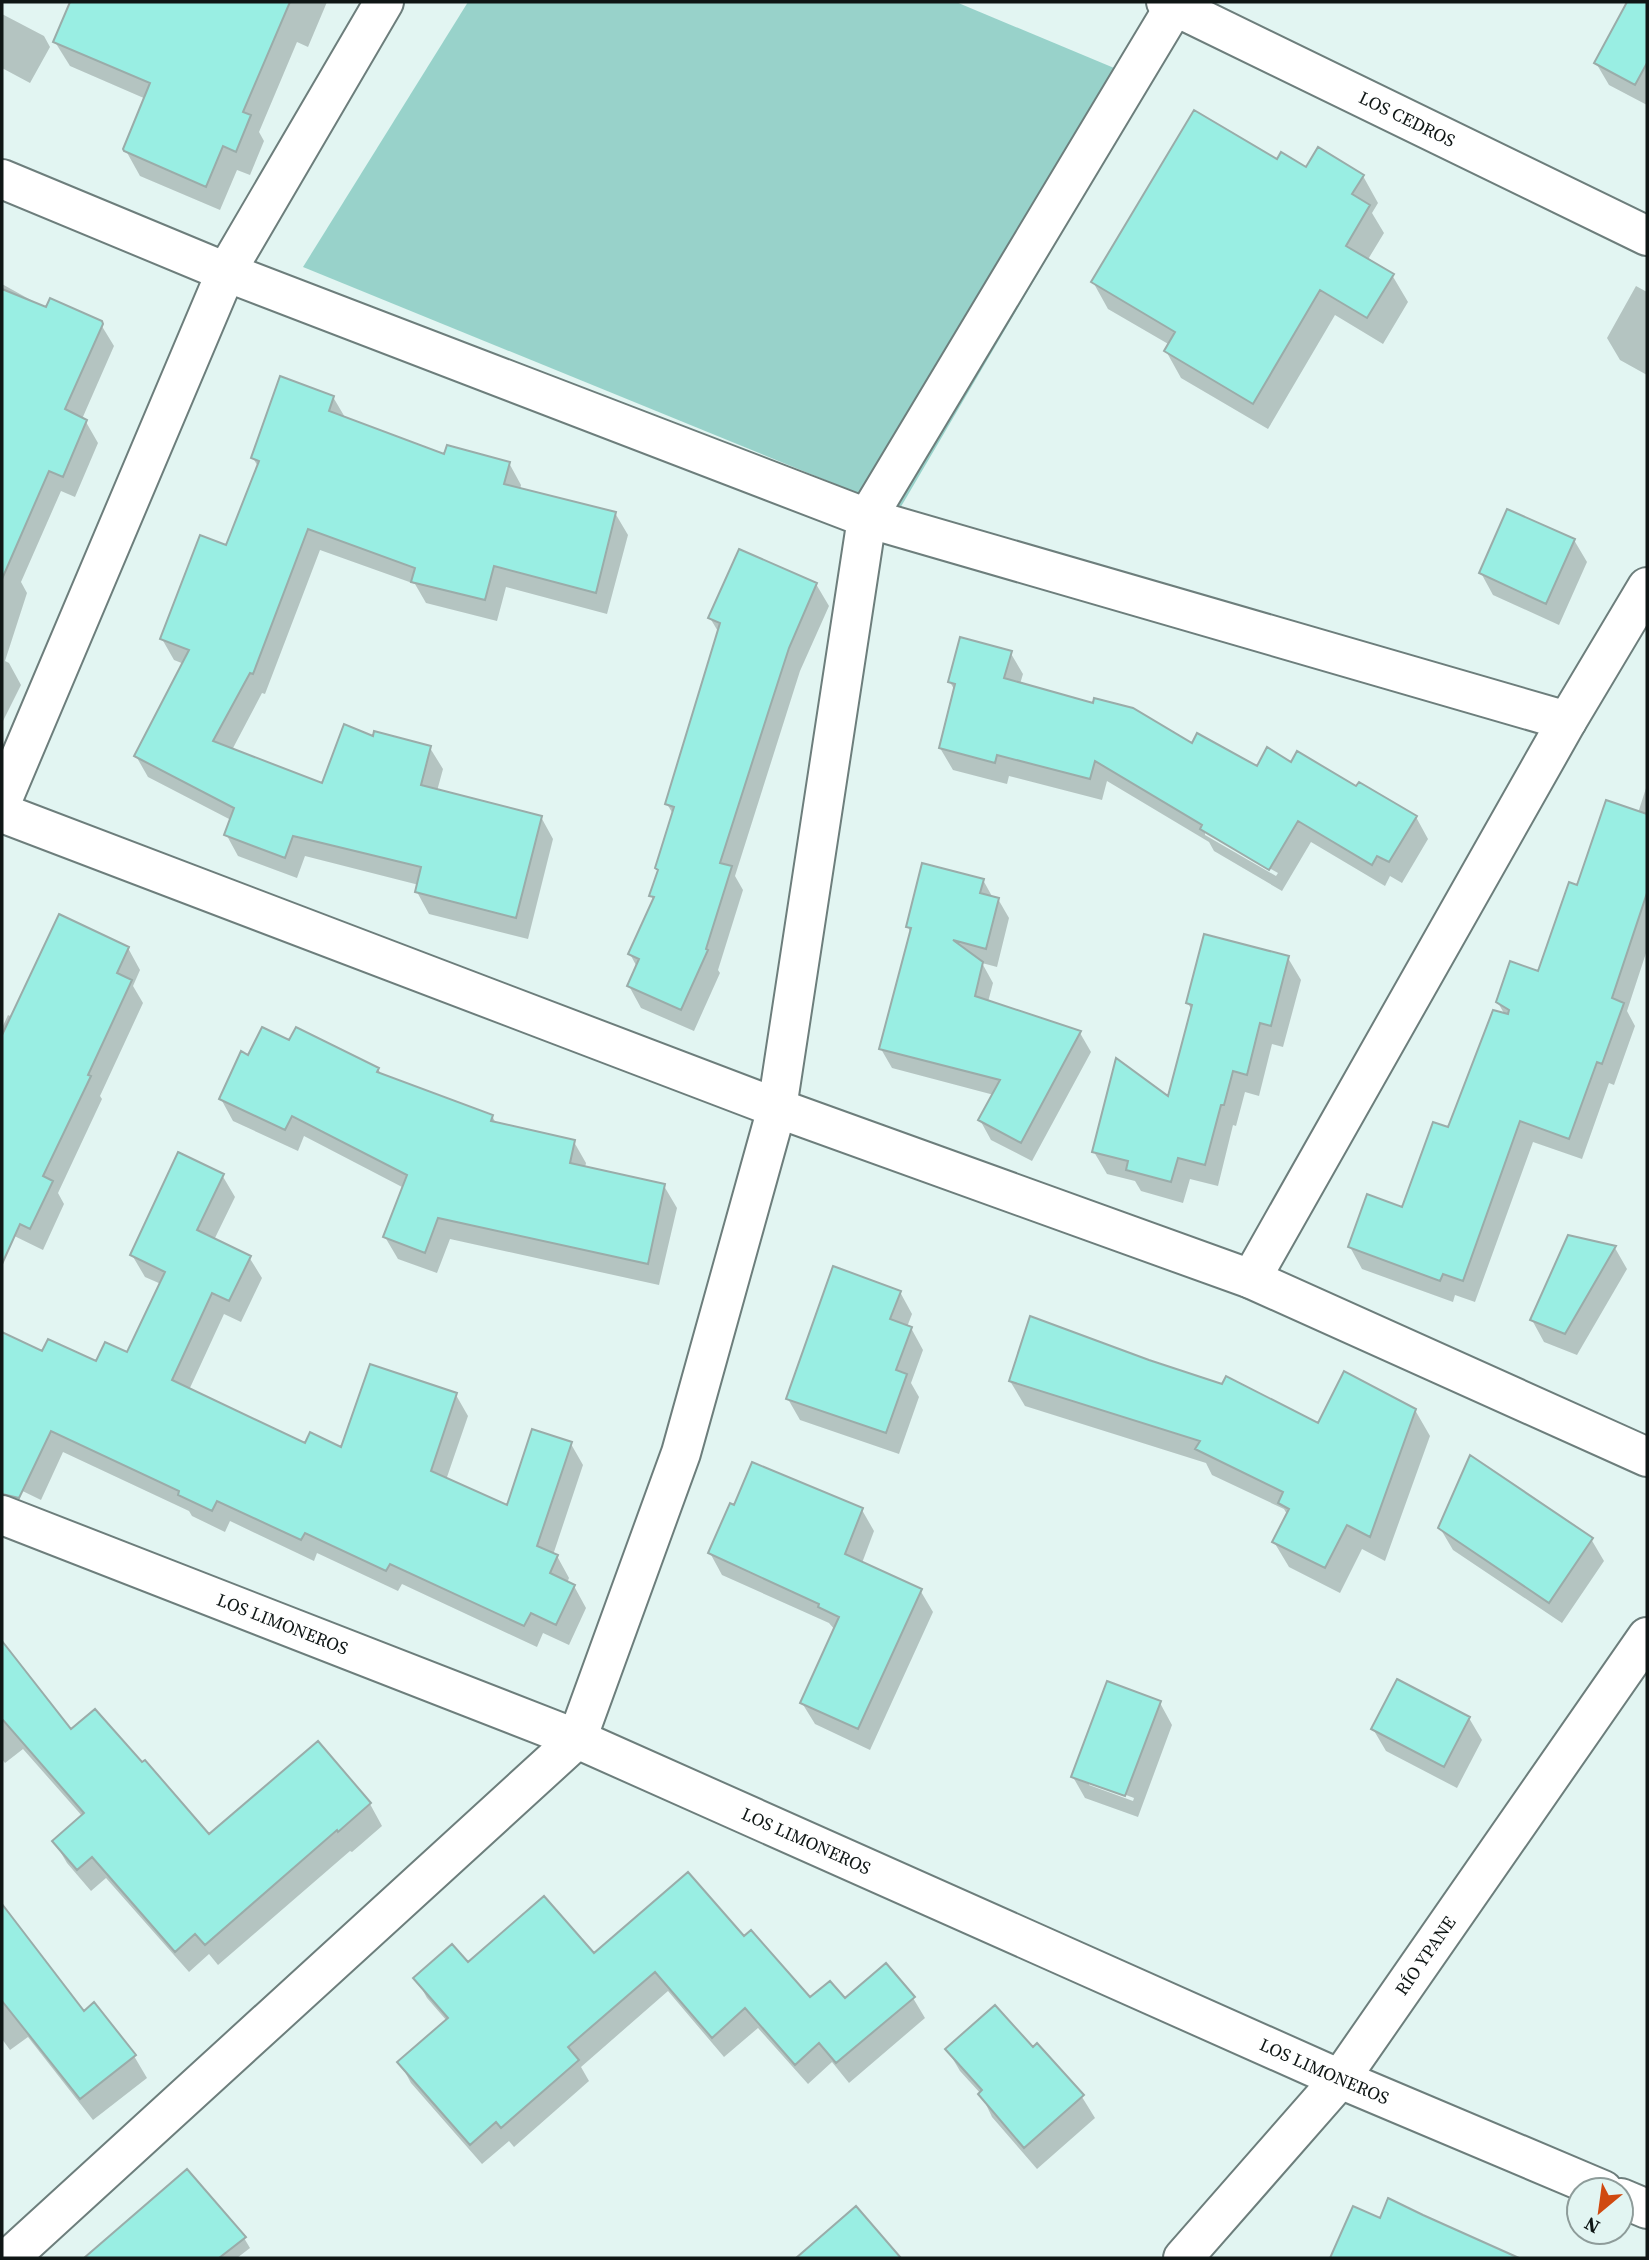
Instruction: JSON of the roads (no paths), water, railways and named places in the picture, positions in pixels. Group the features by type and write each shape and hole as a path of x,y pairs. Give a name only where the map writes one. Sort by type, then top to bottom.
{"street":[{"path":"2,801 226,272 384,2"},
{"path":"12,2251 577,1739 681,1453 777,1108 867,518 1172,3"},
{"name":"LOS CEDROS","path":"1172,3 1647,236"},
{"path":"2,178 226,272 867,518 1567,722"},
{"path":"1251,1279 1567,722 1647,587"},
{"path":"2,813 777,1108 1251,1279 1647,1457"},
{"name":"LOS LIMONEROS","path":"2,1515 577,1739 1340,2079 1570,2176"},
{"name":"RÍO YPANE","path":"1183,2258 1340,2079 1647,1637"}]}
